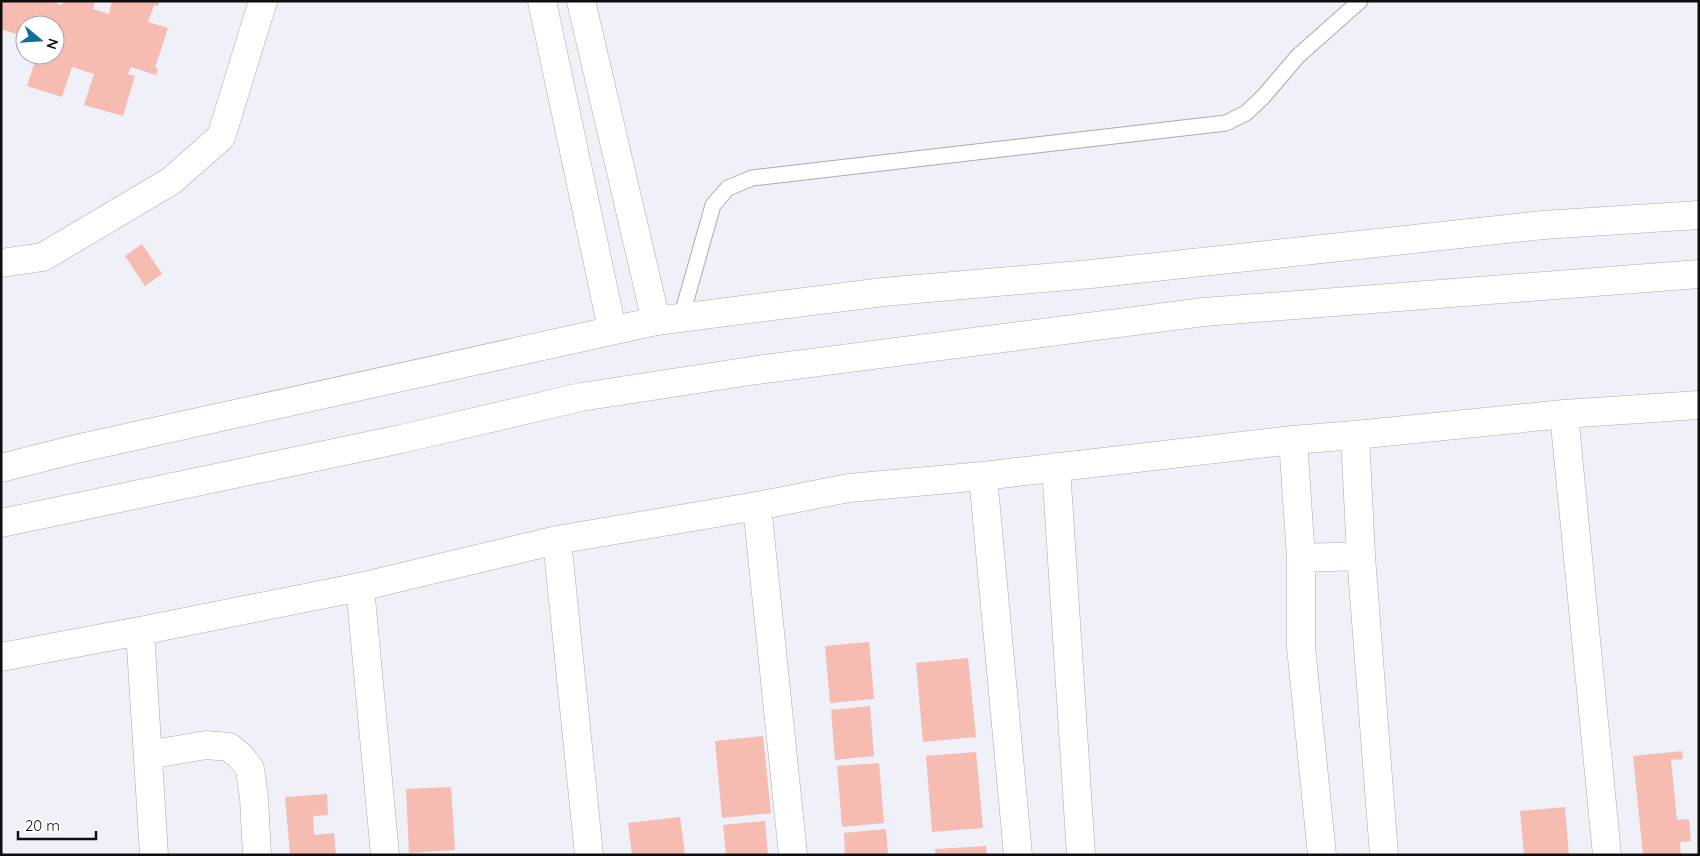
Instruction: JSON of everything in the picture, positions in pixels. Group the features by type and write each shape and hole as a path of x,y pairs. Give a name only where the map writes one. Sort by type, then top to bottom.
{"street":[{"path":"1,263 43,257 171,181 221,137 263,1"},
{"path":"542,1 612,329"},
{"path":"581,1 668,319"},
{"path":"1,468 76,449 612,329 668,319 883,292 1091,274 1543,226 1699,215"},
{"path":"1,523 401,439 581,397 757,370 1204,312 1695,278"},
{"path":"1,657 360,587 557,540 757,506 849,488 983,476 1293,440 1564,414 1699,405"},
{"path":"1564,414 1607,855"},
{"path":"1355,435 1361,556 1384,855"},
{"path":"1293,440 1300,558 1302,647 1322,855"},
{"path":"1056,467 1082,855"},
{"path":"983,476 1018,855"},
{"path":"757,506 793,855"},
{"path":"557,540 589,855"},
{"path":"1300,558 1361,556"},
{"path":"360,587 385,855"},
{"path":"140,631 154,855"},
{"path":"148,755 206,745 229,747 240,756 250,770 254,798 257,855"}],"lane":[{"path":"668,319 714,205 728,188 752,178 1226,123 1246,113 1263,97 1298,56 1360,1"}],"building":[{"path":"1,1 56,1 55,3 62,5 63,1 95,1 93,9 109,14 112,1 159,1 158,6 154,5 148,22 168,28 155,68 158,69 156,75 131,67 128,74 135,76 123,116 84,105 94,74 72,67 62,97 27,86 34,65 65,65 65,15 15,15 15,34 1,29"},
{"path":"142,244 162,274 145,286 125,256"},
{"path":"869,642 874,699 830,703 825,646"},
{"path":"968,658 976,737 923,742 916,663"},
{"path":"870,706 874,756 835,760 831,710"},
{"path":"763,736 771,813 722,818 715,741"},
{"path":"1682,751 1683,759 1671,760 1677,820 1689,819 1691,841 1680,842 1681,855 1643,855 1633,756"},
{"path":"976,752 983,828 932,832 926,756"},
{"path":"879,763 884,823 842,827 837,766"},
{"path":"451,787 455,850 409,853 406,789"},
{"path":"327,794 328,815 313,816 314,835 334,833 336,855 290,855 285,797"},
{"path":"1565,807 1569,855 1524,855 1520,811"},
{"path":"680,817 685,855 632,855 628,823"},
{"path":"765,821 768,855 726,855 723,825"},
{"path":"886,829 888,855 845,855 844,833"},
{"path":"986,846 987,855 936,855 935,849"}]}
